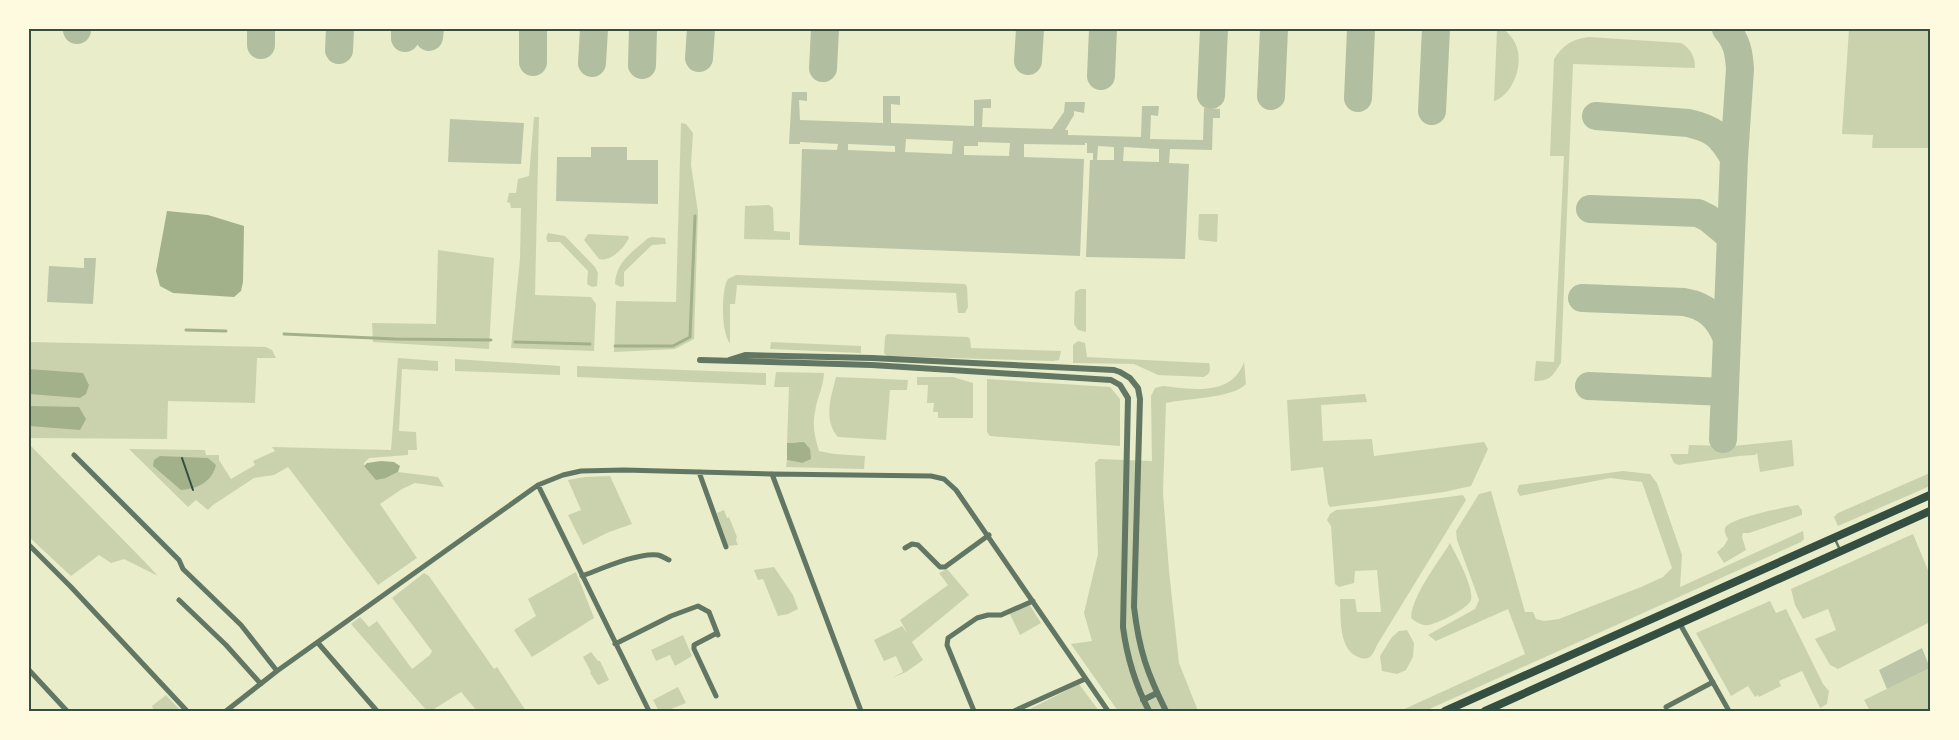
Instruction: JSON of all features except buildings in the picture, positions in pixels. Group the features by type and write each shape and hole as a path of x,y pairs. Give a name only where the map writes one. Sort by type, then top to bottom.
{"highway":[{"path":"1445,711 1930,494"},
{"path":"1485,711 1930,511"}],"street":[{"path":"725,361 745,355 755,355 1059,366 1120,372 1130,378 1140,392 1140,451 1134,600 1141,652 1149,678 1166,711"},
{"path":"700,360 872,366 1111,380 1120,385 1128,398 1123,627 1127,656 1136,684 1149,711"},
{"path":"1126,451 1140,451"},
{"path":"74,455 179,560 183,569 241,625 277,671"},
{"path":"226,711 277,671 538,485 563,475 581,471 624,470 930,476 944,479 956,490 1108,711"},
{"path":"699,472 726,547"},
{"path":"772,474 861,711"},
{"path":"538,485 649,711"},
{"path":"905,548 912,544 918,545 940,568 945,567 988,536"},
{"path":"29,545 78,594 187,711"},
{"path":"582,576 624,561 648,555 660,555 669,560"},
{"path":"179,600 226,645 261,684"},
{"path":"1123,600 1134,600"},
{"path":"974,711 947,645 948,638 977,618 988,615 1001,615 1033,601"},
{"path":"615,644 671,616 698,606 709,612 717,634 694,645 694,649 716,696"},
{"path":"1680,624 1729,711"},
{"path":"318,643 377,711"},
{"path":"29,670 67,711"},
{"path":"1014,711 1085,679"},
{"path":"1666,707 1713,682"},
{"path":"1143,700 1157,694"}],"lane":[{"path":"1834,538 1841,551"}],"path":[{"path":"182,458 193,490"}],"shaded area":[{"path":"1497,29 1504,29 1510,35 1517,48 1519,63 1511,86 1501,98 1494,101"},
{"path":"1849,29 1930,29 1930,148 1872,148 1873,135 1842,134"},
{"path":"1589,37 1681,43 1692,53 1695,68 1573,64 1561,363 1548,379 1534,381 1536,361 1554,362 1564,156 1550,156 1554,59 1569,44 1578,39"},
{"path":"534,117 539,117 535,295 591,297 596,304 594,351 511,348 520,259 521,208 511,208 510,203 507,202 509,193 516,193 518,179 529,176"},
{"path":"681,123 686,124 693,133 691,165 698,212 694,339 675,349 614,352 616,301 676,302"},
{"path":"769,205 773,208 774,231 790,232 790,240 744,239 745,206"},
{"path":"167,211 208,215 244,226 243,282 241,291 234,297 173,293 160,286 156,271"},
{"path":"1199,214 1218,214 1217,242 1199,240"},
{"path":"548,233 565,236 595,267 598,273 597,286 592,287 587,284 588,271 560,242 548,242 546,238"},
{"path":"588,234 628,236 629,238 624,246 612,256 599,259 584,240"},
{"path":"648,238 665,238 666,244 652,245 624,272 624,286 621,287 615,284 618,269 622,263"},
{"path":"438,250 494,258 489,349 373,342 372,323 436,324"},
{"path":"736,275 965,284 967,287 968,307 965,313 958,313 956,293 737,285 735,304 730,304 730,343 725,331 723,301 728,279"},
{"path":"1080,289 1086,289 1086,332 1078,330 1074,324 1075,292"},
{"path":"887,334 968,337 971,348 1061,351 1059,360 1053,361 887,356 884,353 885,337"},
{"path":"1078,341 1085,343 1087,357 1209,363 1210,372 1204,377 1158,375 1134,364 1073,363 1073,345"},
{"path":"29,342 266,347 272,350 276,358 257,358 255,403 168,401 167,439 29,438"},
{"path":"771,342 861,346 861,353 770,349"},
{"path":"398,358 438,361 438,371 402,369 399,431 416,432 417,450 408,450 408,455 369,458 364,463 364,466 386,478 398,472 438,477 444,487 415,483 402,489 380,504 417,558 378,585 288,467 274,475 254,478 208,510 196,500 188,507 129,449 205,450 206,455 219,455 219,460 231,479 255,465 253,461 275,451 272,447 391,450"},
{"path":"455,359 560,366 560,375 455,371"},
{"path":"1244,362 1246,384 1239,389 1220,395 1166,403 1163,493 1169,571 1179,663 1198,711 1118,711 1071,644 1092,641 1084,613 1098,554 1095,463 1099,459 1152,461 1151,396 1155,388 1163,386 1198,389 1221,386 1238,373"},
{"path":"577,366 766,373 766,385 577,377"},
{"path":"29,369 83,373 89,385 86,394 80,398 29,394"},
{"path":"776,372 824,373 814,422 819,451 865,456 864,469 786,467 787,460 802,463 797,442 787,443 789,387 774,387"},
{"path":"836,377 908,380 907,390 890,390 886,440 838,437 833,430 829,416 830,400"},
{"path":"917,377 953,377 973,383 973,418 938,418 938,412 933,412 934,403 927,403 928,385 917,385"},
{"path":"987,379 1110,387 1120,399 1120,446 990,436 987,432"},
{"path":"1365,394 1367,402 1321,405 1323,441 1372,439 1374,456 1484,442 1488,449 1471,486 1444,492 1330,507 1323,467 1291,471 1287,400"},
{"path":"29,406 79,407 86,419 80,430 29,426"},
{"path":"1792,440 1794,466 1760,472 1757,453 1755,455 1678,465 1674,463 1670,454 1688,454 1689,445 1733,446"},
{"path":"804,442 810,449 811,459 802,463 787,460 787,443"},
{"path":"29,444 158,576 124,559 111,563 99,555 71,576 29,537"},
{"path":"160,456 208,458 216,465 211,476 203,484 181,490 153,466 154,460"},
{"path":"394,462 400,466 398,472 386,478 376,480 364,466 367,463"},
{"path":"1623,471 1650,474 1657,483 1682,555 1680,587 1803,531 1804,539 1425,711 1400,711 1525,654 1508,609 1436,641 1428,635 1475,609 1479,600 1457,540 1456,531 1479,494 1491,491 1525,612 1533,612 1536,619 1544,621 1559,619 1641,587 1663,577 1672,568 1642,482 1610,478 1520,496 1517,491 1519,485"},
{"path":"1930,473 1930,486 1838,526 1834,517 1838,513"},
{"path":"610,476 632,524 609,532 583,545 568,515 581,510 568,480"},
{"path":"1463,495 1466,500 1373,653 1370,657 1364,659 1354,655 1348,649 1342,633 1340,599 1355,599 1357,612 1381,612 1377,570 1355,571 1354,583 1339,587 1335,584 1331,526 1327,520 1330,514 1336,510"},
{"path":"1798,505 1802,510 1802,515 1749,533 1743,533 1742,537 1746,550 1724,563 1717,552 1728,539 1725,534 1725,528 1729,524 1736,520"},
{"path":"724,510 737,537 738,545 728,546 717,513"},
{"path":"1913,534 1930,575 1930,622 1838,669 1830,665 1815,639 1836,630 1828,609 1803,619 1795,605 1791,589"},
{"path":"1450,543 1470,587 1471,600 1464,608 1445,619 1428,625 1421,624 1411,618 1412,609 1426,579"},
{"path":"774,567 793,595 798,609 778,616 763,579 758,580 754,570"},
{"path":"947,569 969,595 912,642 923,660 906,672 892,678 903,672 896,656 884,661 874,640 902,626 908,634 900,620 948,585 939,573"},
{"path":"576,572 594,618 532,657 514,630 536,616 528,599"},
{"path":"424,573 429,576 494,669 497,667 526,711 477,711 461,692 431,711 427,711 351,624 360,617 369,627 377,621 412,669 430,655 432,651 392,598"},
{"path":"1770,601 1776,613 1786,609 1823,684 1829,691 1827,704 1820,708 1802,671 1779,681 1781,686 1759,697 1758,695 1755,697 1748,686 1731,696 1696,633"},
{"path":"1028,602 1041,623 1020,635 1008,610"},
{"path":"1407,630 1414,643 1413,657 1406,670 1397,674 1382,671 1380,656 1392,637 1399,631"},
{"path":"683,635 692,656 675,666 670,655 656,661 651,650"},
{"path":"591,652 600,661 609,680 598,685 583,657"},
{"path":"1930,668 1930,711 1870,711 1864,700"},
{"path":"1079,684 1099,711 1026,711"},
{"path":"678,687 686,703 666,711 659,711 653,700"},
{"path":"166,695 181,711 154,711 152,706"}],"waterway":[{"path":"615,346 673,346 690,337 695,216"},
{"path":"186,330 226,331"},
{"path":"284,334 395,339 491,340"},
{"path":"515,342 590,344"}],"taxiway":[{"path":"261,29 261,45"},
{"path":"339,50 340,29"},
{"path":"405,29 405,38"},
{"path":"429,37 430,29"},
{"path":"533,29 533,62"},
{"path":"592,63 594,29"},
{"path":"642,65 643,29"},
{"path":"699,58 701,29"},
{"path":"823,68 825,29"},
{"path":"1028,61 1030,29"},
{"path":"1101,76 1103,29"},
{"path":"1211,95 1214,29"},
{"path":"1271,96 1274,29"},
{"path":"1358,98 1361,29"},
{"path":"1432,111 1436,29"},
{"path":"1723,439 1734,158 1740,69 1737,47 1726,29"},
{"path":"1596,116 1697,125 1716,134 1734,158"},
{"path":"1590,209 1698,213 1708,218 1731,237"},
{"path":"1582,298 1684,302 1692,304 1711,314 1720,325 1727,339"},
{"path":"1589,386 1725,392"}]}
